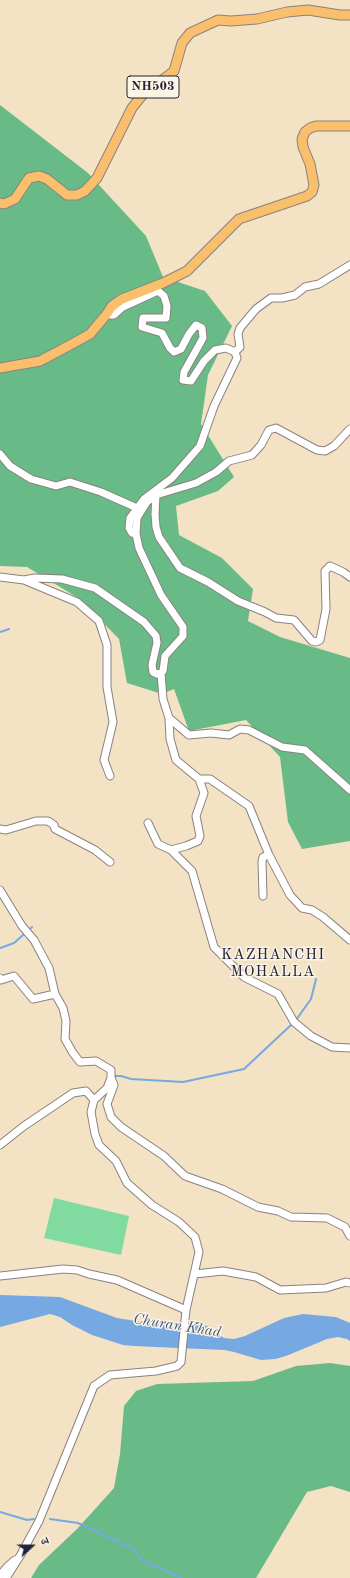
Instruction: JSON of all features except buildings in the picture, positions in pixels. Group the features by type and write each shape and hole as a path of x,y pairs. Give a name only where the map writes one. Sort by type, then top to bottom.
{"main road":[{"name":"NH503","path":"0,203 4,204 15,199 29,178 39,176 47,179 67,196 77,195 85,191 97,178 132,108 144,93 174,71 182,43 190,33 218,20 232,21 257,19 287,12 308,10 350,15"},
{"path":"0,368 40,362 90,334 112,306 122,299 163,283 187,271 239,218 307,196 312,192 314,185 310,164 303,147 302,139 305,132 316,126 350,126"}],"street":[{"path":"235,352 240,347 238,334 240,328 256,309 271,298 282,298 295,295 305,287 319,284 350,264"},
{"path":"106,315 114,315 123,307 158,291 164,296 167,306 166,318 143,318 142,327 162,333 170,348 174,352 181,349 189,334 196,326 202,328 203,338 184,372 183,380 191,381 204,361 214,350 226,348 235,352 237,358 214,406 200,446 172,478 144,499 130,518 128,528 132,533 136,534"},
{"path":"171,850 198,841 200,836 196,816 204,793 199,780 176,760 170,739 169,718 163,699 161,673 163,671 165,656 183,636 183,627 161,595 139,548 136,534 137,518 147,502 156,495 196,483 216,472 228,461 252,455 261,445 269,430 276,428 318,450 325,451 334,446 350,429"},
{"path":"0,454 10,466 31,480 56,486 70,482 101,492 137,508"},
{"path":"156,495 155,514 156,527 159,537 180,568 208,582 238,601 276,618 294,620 312,641 316,642 320,640 326,609 325,571 330,566 350,577"},
{"path":"0,577 24,580 77,602 99,621 108,645 107,686 113,722 104,760 110,776"},
{"path":"24,580 35,578 62,579 94,588 104,594 144,622 156,636 158,643 152,665 153,672 157,674 161,673"},
{"path":"169,718 190,735 211,733 229,735 240,729 249,730 282,747 305,750 350,790"},
{"path":"199,780 210,779 249,806 268,855 290,895 302,908 312,910 323,917 350,940"},
{"path":"0,829 6,830 36,821 48,821 54,825 55,829 95,850 110,862"},
{"path":"148,823 158,844 171,850 192,871 214,947 244,977 278,994 294,1022 311,1036 332,1047 350,1048"},
{"path":"263,896 262,862 263,857 268,855"},
{"path":"0,890 22,926 34,940 50,968 55,994 63,1008 66,1021 65,1039 72,1053 80,1062 96,1061 111,1070 111,1078 107,1088 94,1100 91,1112 95,1134 99,1145 116,1161 127,1183 152,1205 178,1222 195,1238 199,1252 186,1310 181,1362 177,1366 156,1371 110,1375 94,1386 39,1521 6,1578"},
{"path":"0,978 1,980 14,976 33,999 55,994"},
{"path":"111,1078 114,1085 107,1104 110,1117 121,1127 164,1156 185,1176 222,1189 258,1207 278,1211 291,1217 327,1218 345,1227 350,1236"},
{"path":"0,1145 24,1126 73,1093 86,1090 94,1100"},
{"path":"0,1276 63,1269 77,1270 117,1280 186,1310"},
{"path":"195,1274 223,1271 256,1277 280,1290 326,1288 350,1282"},
{"path":"0,1576 7,1567 20,1556"}],"green space":[{"path":"0,105 88,173 146,236 163,277 205,291 232,326 208,375 201,424 234,477 218,491 176,506 179,535 222,558 253,589 248,621 280,637 350,658 350,841 302,849 288,822 280,757 246,720 189,731 174,689 162,694 127,683 119,639 80,599 27,567 0,566"},
{"path":"54,1198 129,1216 121,1255 44,1238"},
{"path":"330,1363 350,1366 350,1492 331,1486 307,1492 256,1578 31,1578 39,1565 78,1528 114,1488 120,1454 124,1406 136,1391 157,1384 253,1381 296,1366"}],"water":[{"name":"Churan Khad","path":"0,1295 60,1297 117,1318 148,1323 159,1320 207,1326 224,1338 234,1339 245,1336 284,1318 303,1314 336,1317 350,1323 350,1341 338,1337 327,1339 286,1356 275,1359 261,1360 224,1350 123,1345 92,1335 60,1317 50,1314 0,1327"}],"waterway":[{"path":"0,632 9,629"},
{"path":"0,948 14,943 32,927"},
{"path":"296,1020 311,999 316,979"},
{"path":"114,1076 121,1076 131,1079 183,1082 244,1069 291,1025"},
{"path":"0,1512 27,1520 34,1519"},
{"path":"50,1519 78,1523 134,1549 141,1560 182,1578"}],"district":[{"name":"KAZHANCHI MOHALLA","path":"273,964"}]}
